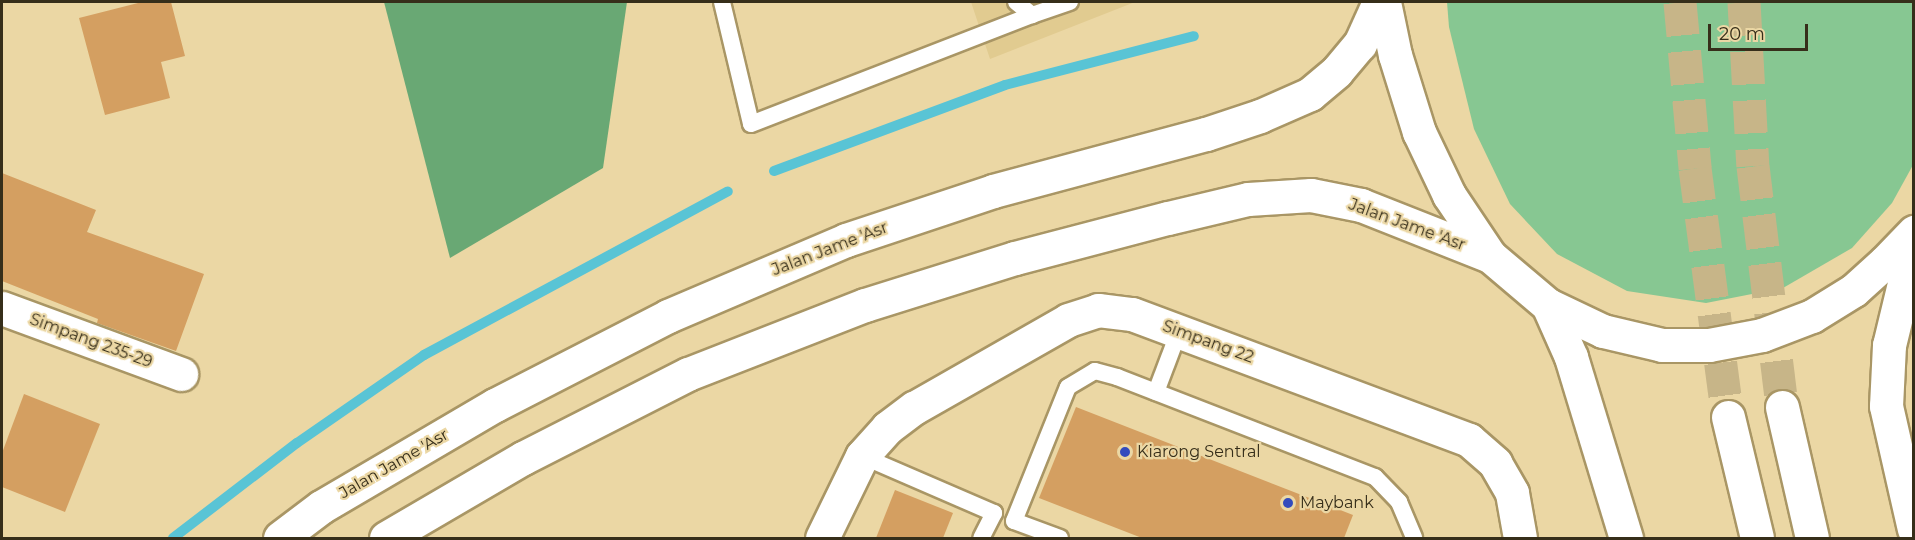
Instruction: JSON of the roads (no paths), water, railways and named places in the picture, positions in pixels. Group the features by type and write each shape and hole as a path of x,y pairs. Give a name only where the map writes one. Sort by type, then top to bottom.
{"main road":[{"name":"Jalan Jame 'Asr","path":"280,538 321,507 495,405 668,316 846,240 993,191 1206,134 1260,116 1310,94 1337,71 1360,44 1379,2"},
{"path":"1384,2 1395,55 1419,132 1449,195 1490,256 1548,305 1603,332 1662,345 1709,345 1762,335 1812,316 1854,290 1886,262 1914,232"},
{"name":"Jalan Jame 'Asr","path":"386,538 523,458 688,374 865,305 1015,258 1168,218 1248,199 1311,195 1361,205 1490,256"},
{"path":"1914,242 1889,345 1886,406 1914,529"},
{"path":"1548,305 1571,357 1595,444 1626,538"},
{"name":"Simpang 235-29","path":"2,308 181,374"},
{"name":"Simpang 22","path":"822,538 862,456 887,428 914,408 1068,320 1098,310 1132,314 1469,440 1495,463 1512,493 1520,538"},
{"path":"1782,407 1812,538"},
{"path":"1728,417 1757,538"}],"lane":[{"path":"722,2 752,124 1070,2"},
{"path":"1016,2 1032,15"},
{"path":"1156,392 1179,332"},
{"path":"1060,538 1014,521 1068,387 1095,371 1156,392 1375,477 1399,502 1413,538"},
{"path":"862,456 994,513 981,538"}],"waterway":[{"path":"774,171 1005,85 1194,36"},
{"path":"173,538 297,443 424,355 728,191"}],"tunnel":[{"path":"1680,2 1695,168 1728,417"},
{"path":"1744,2 1753,166 1782,407"}],"place":[{"name":"Kiarong Sentral","path":"1125,452"},
{"name":"Maybank","path":"1288,503"}]}
